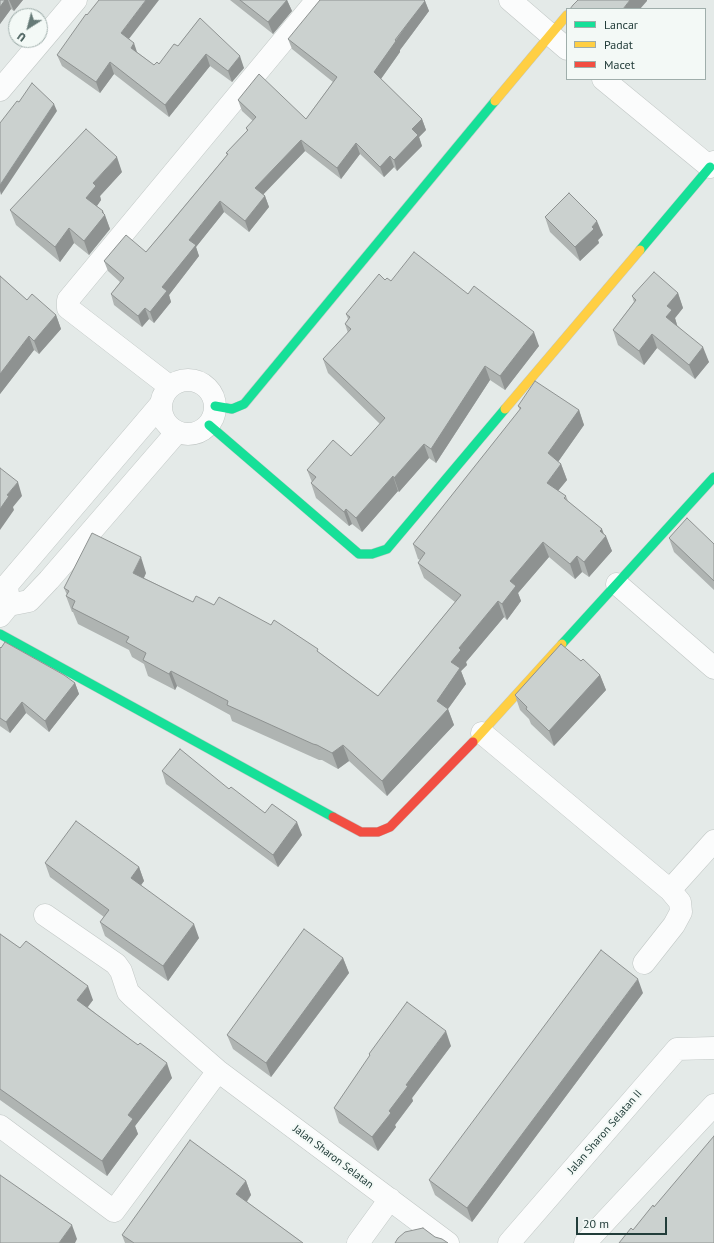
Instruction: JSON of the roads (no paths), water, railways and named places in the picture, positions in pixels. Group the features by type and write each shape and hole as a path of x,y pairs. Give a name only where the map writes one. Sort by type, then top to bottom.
{"street":[{"path":"0,90 76,0"},
{"path":"165,395 68,308 68,300 317,0"},
{"path":"510,0 566,48"},
{"path":"573,8 580,0"},
{"path":"165,395 162,415 168,425 177,432 188,434 199,432 212,416 244,404 566,16"},
{"path":"212,416 358,554 372,554 387,549 712,165 604,80"},
{"path":"177,432 49,580 29,601 4,610 7,585 176,382 185,379 203,383 214,397 212,416"},
{"path":"0,634 361,832 378,832 390,827 482,733 714,477"},
{"path":"617,584 714,668"},
{"path":"482,733 670,890 680,902 681,912 674,925 644,963"},
{"path":"670,890 714,841"},
{"path":"0,1126 114,1211 218,1071 128,992 116,964 45,915"},
{"name":"Jalan Sharon Selatan II","path":"509,1243 677,1049 714,1048"},
{"name":"Jalan Sharon Selatan","path":"218,1071 448,1243"},
{"path":"585,1243 714,1105"},
{"path":"358,1243 390,1199"},
{"path":"404,1237 417,1219"}]}
